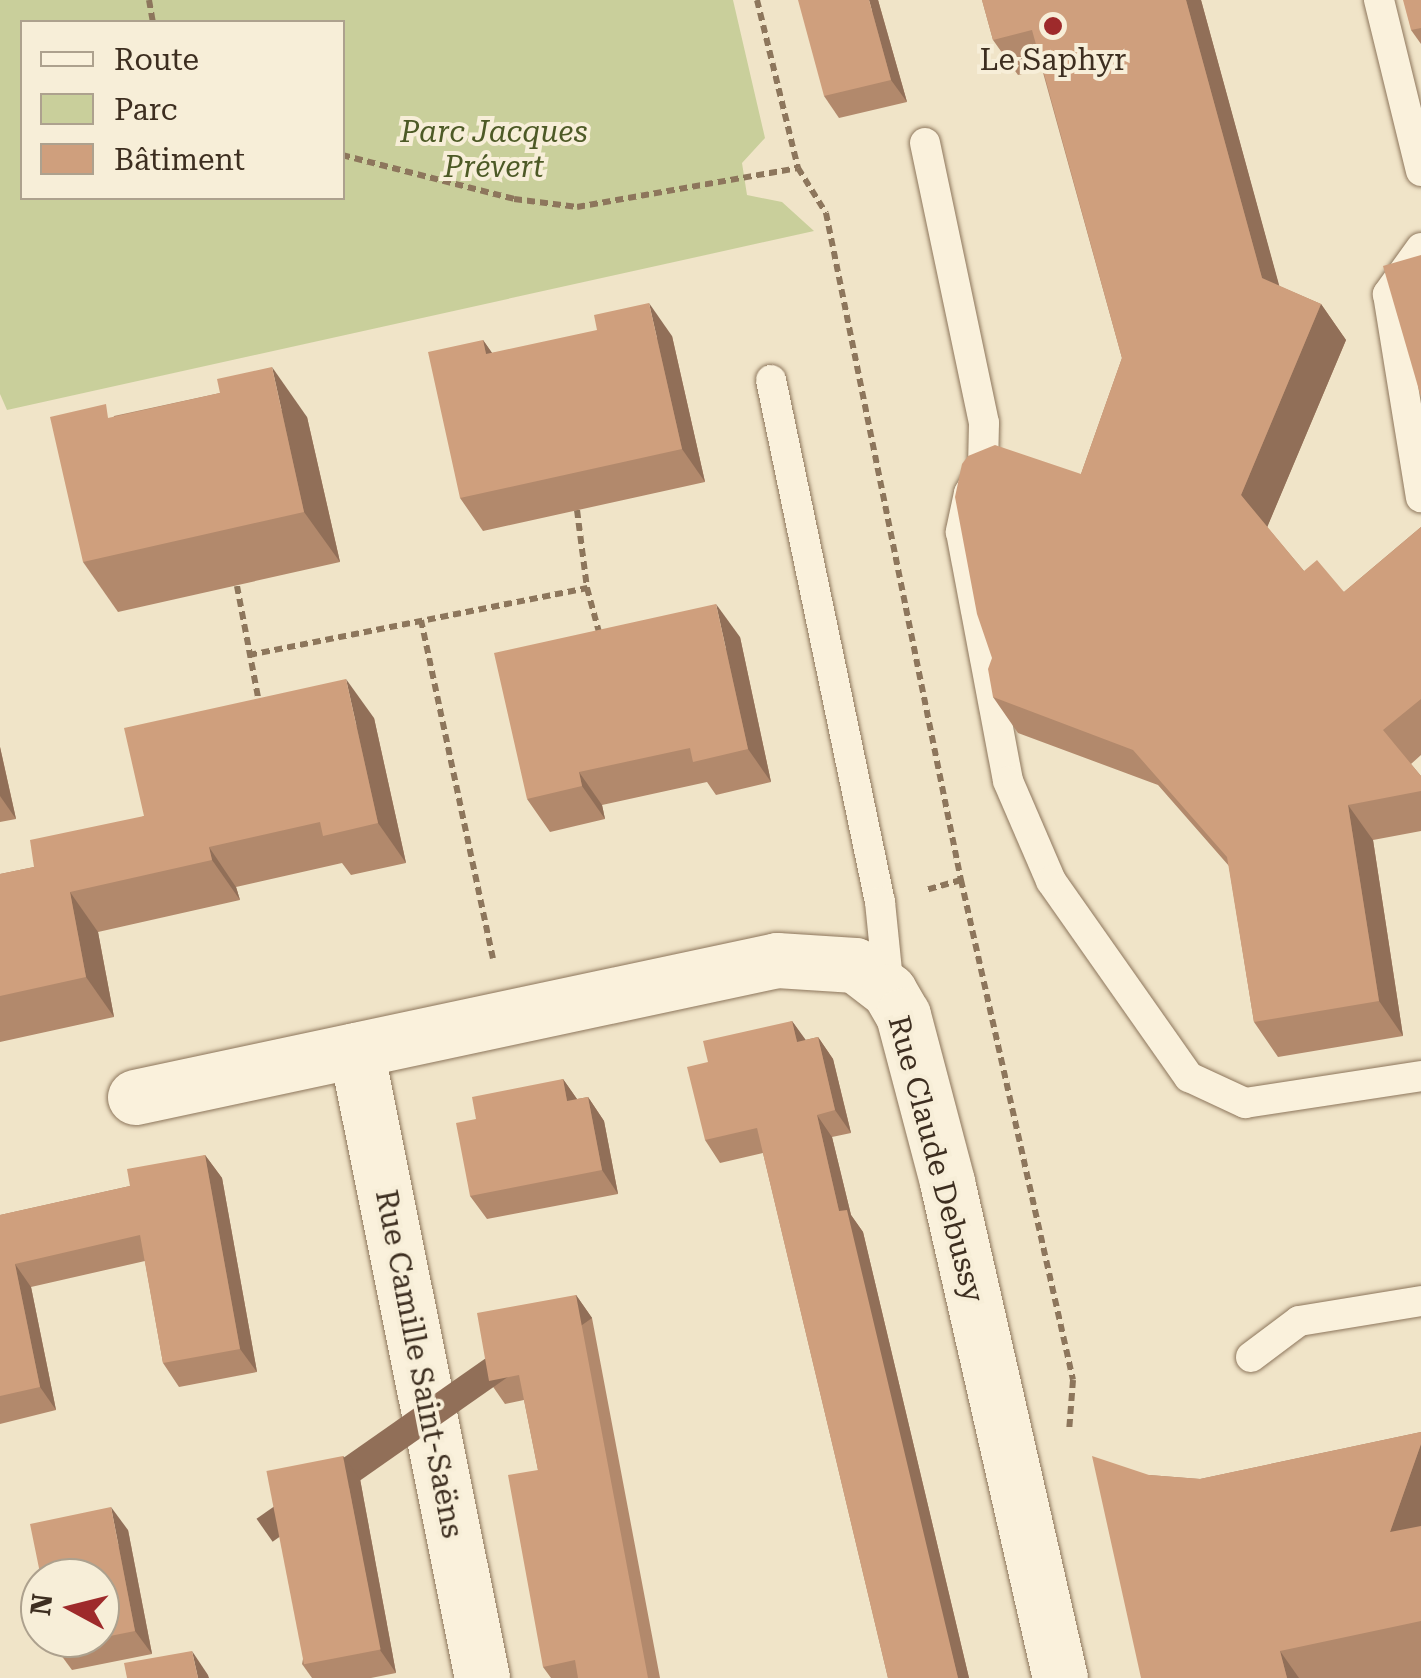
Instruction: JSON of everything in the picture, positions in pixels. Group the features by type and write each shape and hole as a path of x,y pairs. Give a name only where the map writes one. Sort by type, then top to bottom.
{"street":[{"name":"Rue Claude Debussy","path":"135,1097 777,960 855,965 889,991 903,1015 947,1182 1060,1678"},
{"name":"Rue Camille Saint-Saëns","path":"356,1050 482,1678"}],"lane":[{"path":"1379,0 1421,171"},
{"path":"924,143 984,423 983,467 969,494 961,532 1008,781 1051,881 1188,1077 1246,1103 1421,1076"},
{"path":"1421,248 1388,294 1421,497"},
{"path":"771,380 880,902 889,991"},
{"path":"1251,1356 1299,1321 1421,1301"}],"path":[{"path":"757,0 798,168 826,213 961,880 1073,1380 1068,1439"},
{"path":"345,156 514,199 577,207 798,168"},
{"path":"577,510 587,588 604,650"},
{"path":"236,586 260,707"},
{"path":"249,654 587,588"},
{"path":"421,620 506,1018"},
{"path":"880,902 961,880"}],"green space":[{"name":"Parc Jacques Prévert","path":"0,0 733,0 765,138 742,163 747,195 782,202 814,231 7,410 0,394"}],"building":[{"path":"798,0 869,0 891,80 824,96"},
{"path":"982,0 1186,0 1262,278 1321,304 1241,495 1304,571 1317,560 1344,592 1421,527 1421,699 1383,730 1421,776 1421,791 1348,805 1379,1001 1254,1022 1227,857 1133,750 993,697 988,669 992,658 977,614 955,497 962,464 968,456 995,445 1081,474 1122,358 1032,30 993,40"},
{"path":"1403,0 1421,0 1421,28 1411,30"},
{"path":"1421,255 1421,397 1383,266"},
{"path":"649,303 682,449 460,498 428,352 483,340 486,354 597,330 594,315"},
{"path":"272,367 304,512 83,562 50,417 106,404 108,418 220,393 217,379"},
{"path":"716,604 748,749 693,762 690,748 579,772 582,786 527,799 494,653"},
{"path":"346,679 378,823 323,836 320,822 209,847 212,860 70,892 86,977 0,996 0,874 34,867 30,840 144,816 124,728"},
{"path":"792,1021 797,1042 818,1037 835,1110 817,1115 839,1211 847,1210 958,1678 888,1678 757,1128 705,1140 687,1067 708,1062 703,1041"},
{"path":"563,1079 567,1101 588,1097 602,1170 470,1196 456,1123 476,1119 472,1097"},
{"path":"205,1155 240,1349 163,1363 140,1235 15,1264 40,1387 0,1396 0,1215 130,1186 127,1169"},
{"path":"576,1295 648,1678 578,1678 575,1660 543,1667 508,1475 538,1470 519,1375 489,1381 477,1313"},
{"path":"1421,1432 1421,1444 1390,1532 1421,1526 1421,1621 1280,1651 1287,1678 1141,1678 1092,1456 1149,1475 1200,1479"},
{"path":"343,1456 381,1649 304,1664 266,1471"},
{"path":"111,1507 135,1631 120,1634 120,1558 37,1558 30,1524"},
{"path":"192,1651 198,1678 127,1678 124,1663"}],"place":[{"name":"Le Saphyr","path":"1053,26"}]}
